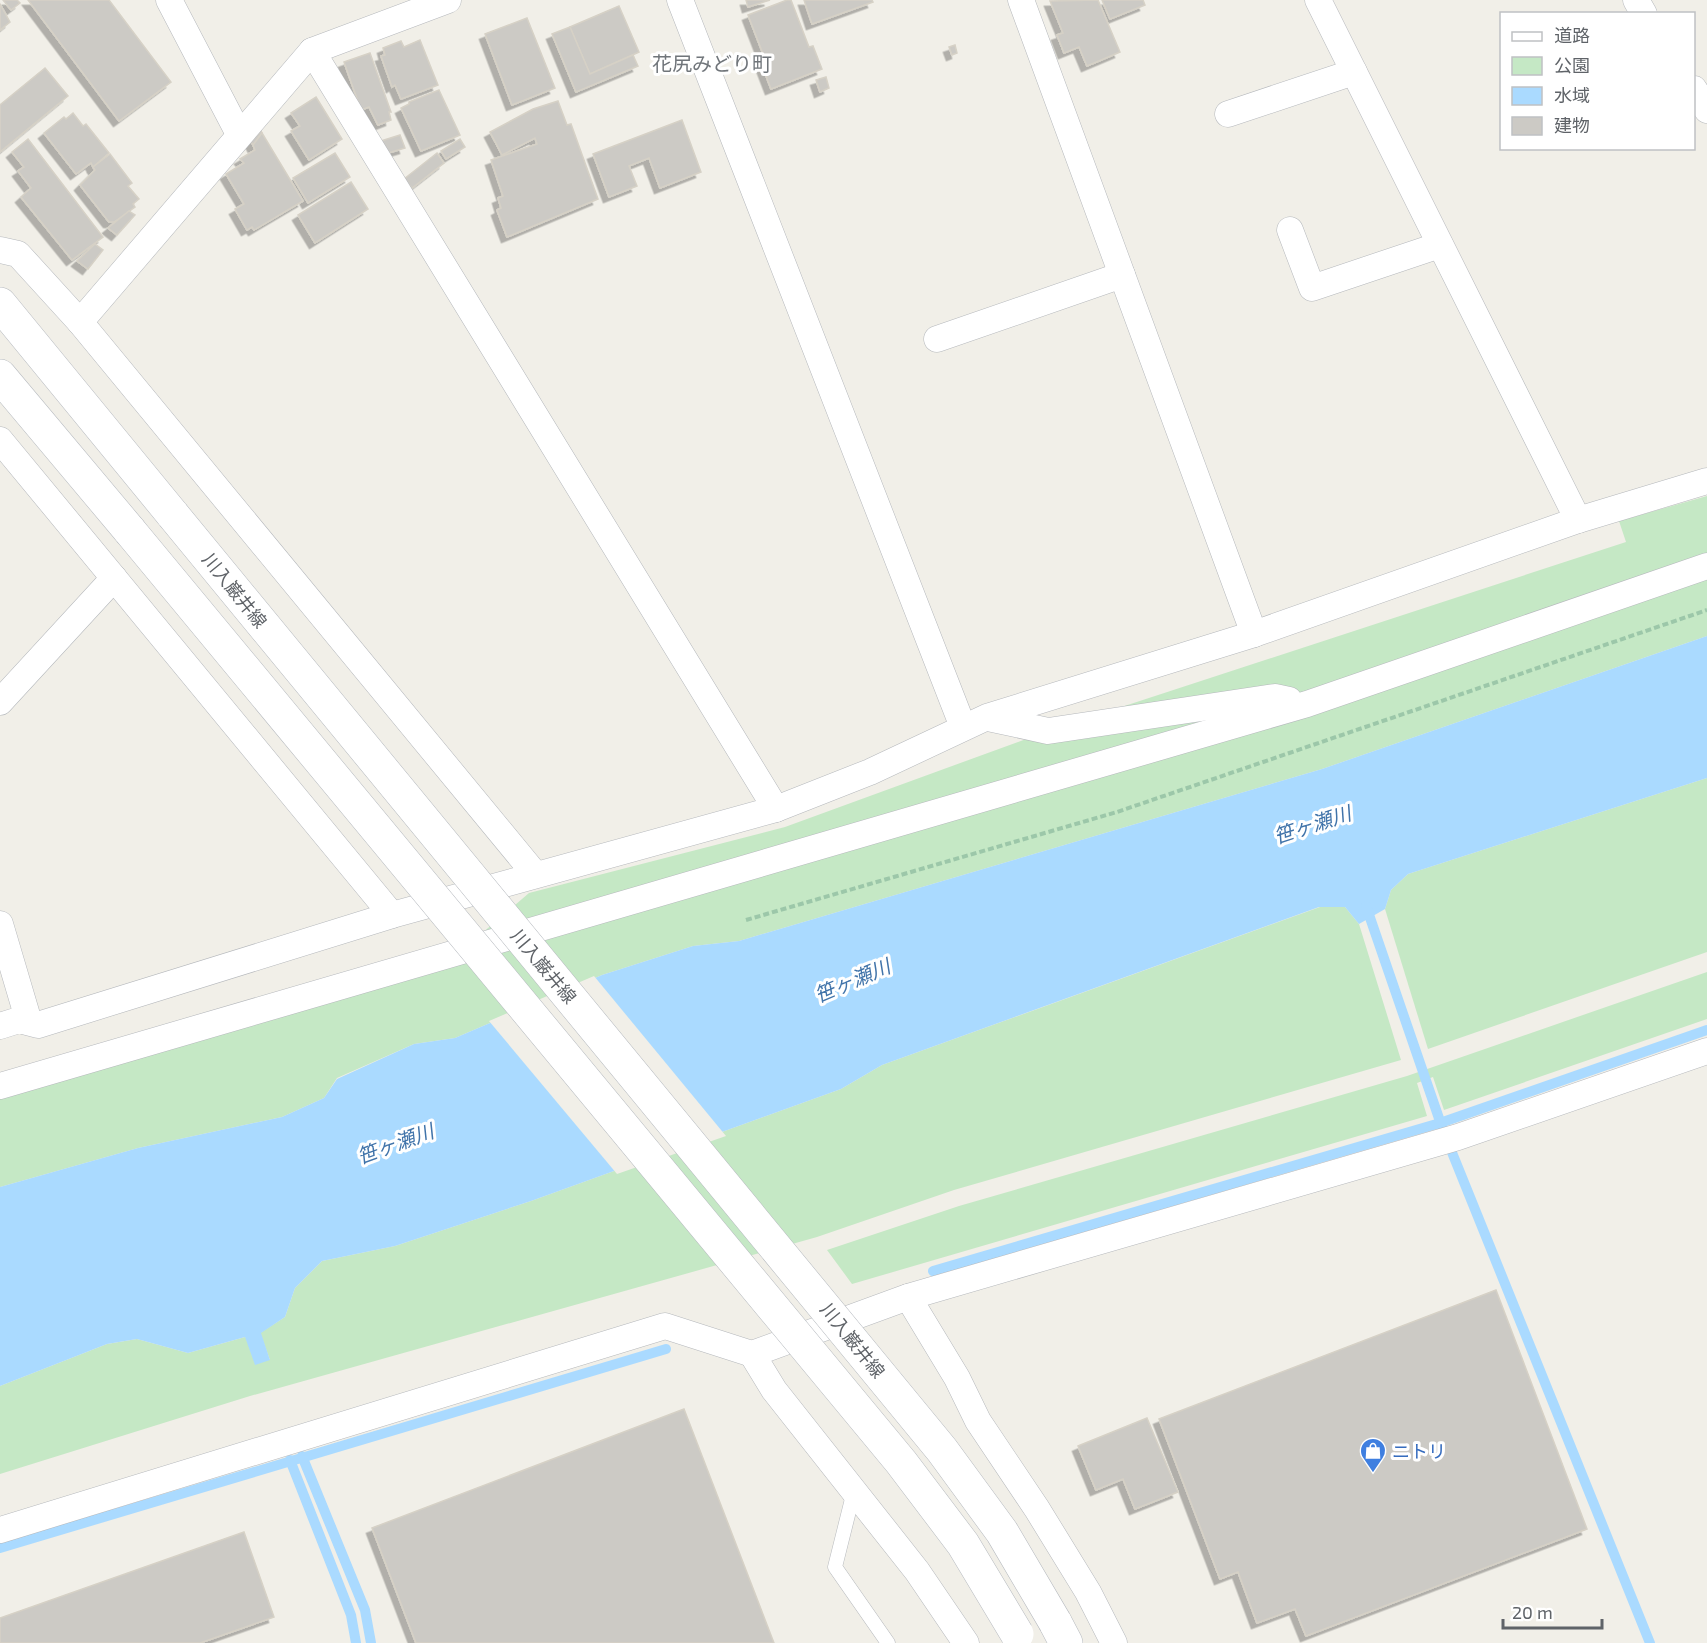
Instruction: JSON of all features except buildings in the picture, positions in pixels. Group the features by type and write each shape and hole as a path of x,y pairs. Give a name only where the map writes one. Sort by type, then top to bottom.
{"main road":[{"name":"川入巌井線","path":"0,304 942,1450 1002,1532 1060,1632"},
{"path":"0,376 901,1462 963,1544 1019,1639"}],"street":[{"path":"169,0 239,134"},
{"path":"80,322 312,51 448,0"},
{"path":"680,0 963,727"},
{"path":"1021,0 1254,634"},
{"path":"1318,0 1578,520"},
{"path":"312,51 776,809"},
{"path":"1228,114 1354,72"},
{"path":"1695,91 1707,110"},
{"path":"1290,230 1312,288 1440,245"},
{"path":"0,250 18,254 80,322 535,874"},
{"path":"937,339 1122,275"},
{"path":"0,440 392,915"},
{"path":"0,1026 19,1020 38,1025 392,915 776,809 870,772 987,717 1254,634 1578,520 1707,481"},
{"path":"0,1086 1307,704 1707,566"},
{"path":"0,702 114,578"},
{"path":"987,717 1048,731 1275,697 1307,704"},
{"path":"0,924 29,1022"},
{"path":"0,1530 665,1326 752,1354 908,1297 1458,1137 1707,1051"},
{"path":"908,1297 957,1378 978,1421 1037,1509 1088,1592 1114,1643"},
{"path":"752,1354 774,1390 917,1571 966,1643"}],"lane":[{"path":"854,1491 835,1567 888,1643"}],"path":[{"path":"746,920 1117,812 1707,610"}],"green space":[{"path":"1707,496 1707,636 1322,769 739,941 693,946 602,975 455,1038 414,1044 337,1078 324,1098 282,1117 138,1148 0,1187 0,1095 440,969 529,893 785,827 1048,731 1626,542 1619,521"},
{"path":"1707,778 1707,952 1428,1049 1385,909 1391,890 1408,874"},
{"path":"1320,907 1345,907 1359,924 1401,1060 954,1190 817,1237 250,1396 0,1474 0,1386 107,1344 137,1339 188,1353 245,1337 270,1360 260,1333 285,1317 295,1288 322,1261 395,1246 531,1201 841,1089 882,1065"},
{"path":"1707,972 1707,1019 1444,1110 1433,1077 1417,1083 1427,1116 852,1284 827,1250 959,1206 1407,1076"}],"water":[{"name":"笹ヶ瀬川","path":"1707,636 1707,778 1408,874 1391,890 1385,909 1359,924 1345,907 1319,907 882,1065 841,1089 531,1201 395,1246 322,1261 295,1288 285,1317 261,1333 270,1360 255,1365 245,1337 188,1353 137,1339 107,1344 0,1386 0,1187 138,1148 282,1117 324,1098 337,1079 414,1044 455,1038 602,975 693,946 739,941 1322,769"}],"pier":[{"path":"594,976 726,1136 617,1174 489,1021"}],"waterway":[{"path":"1366,906 1443,1130"},
{"path":"933,1271 1440,1123 1707,1030"},
{"path":"1451,1150 1650,1643"},
{"path":"0,1548 666,1349"},
{"path":"302,1456 365,1610 371,1643"},
{"path":"290,1460 351,1615 356,1643"}],"place":[{"name":"ニトリ","path":"1373,1474"}],"district":[{"name":"花尻みどり町","path":"712,63"}]}
